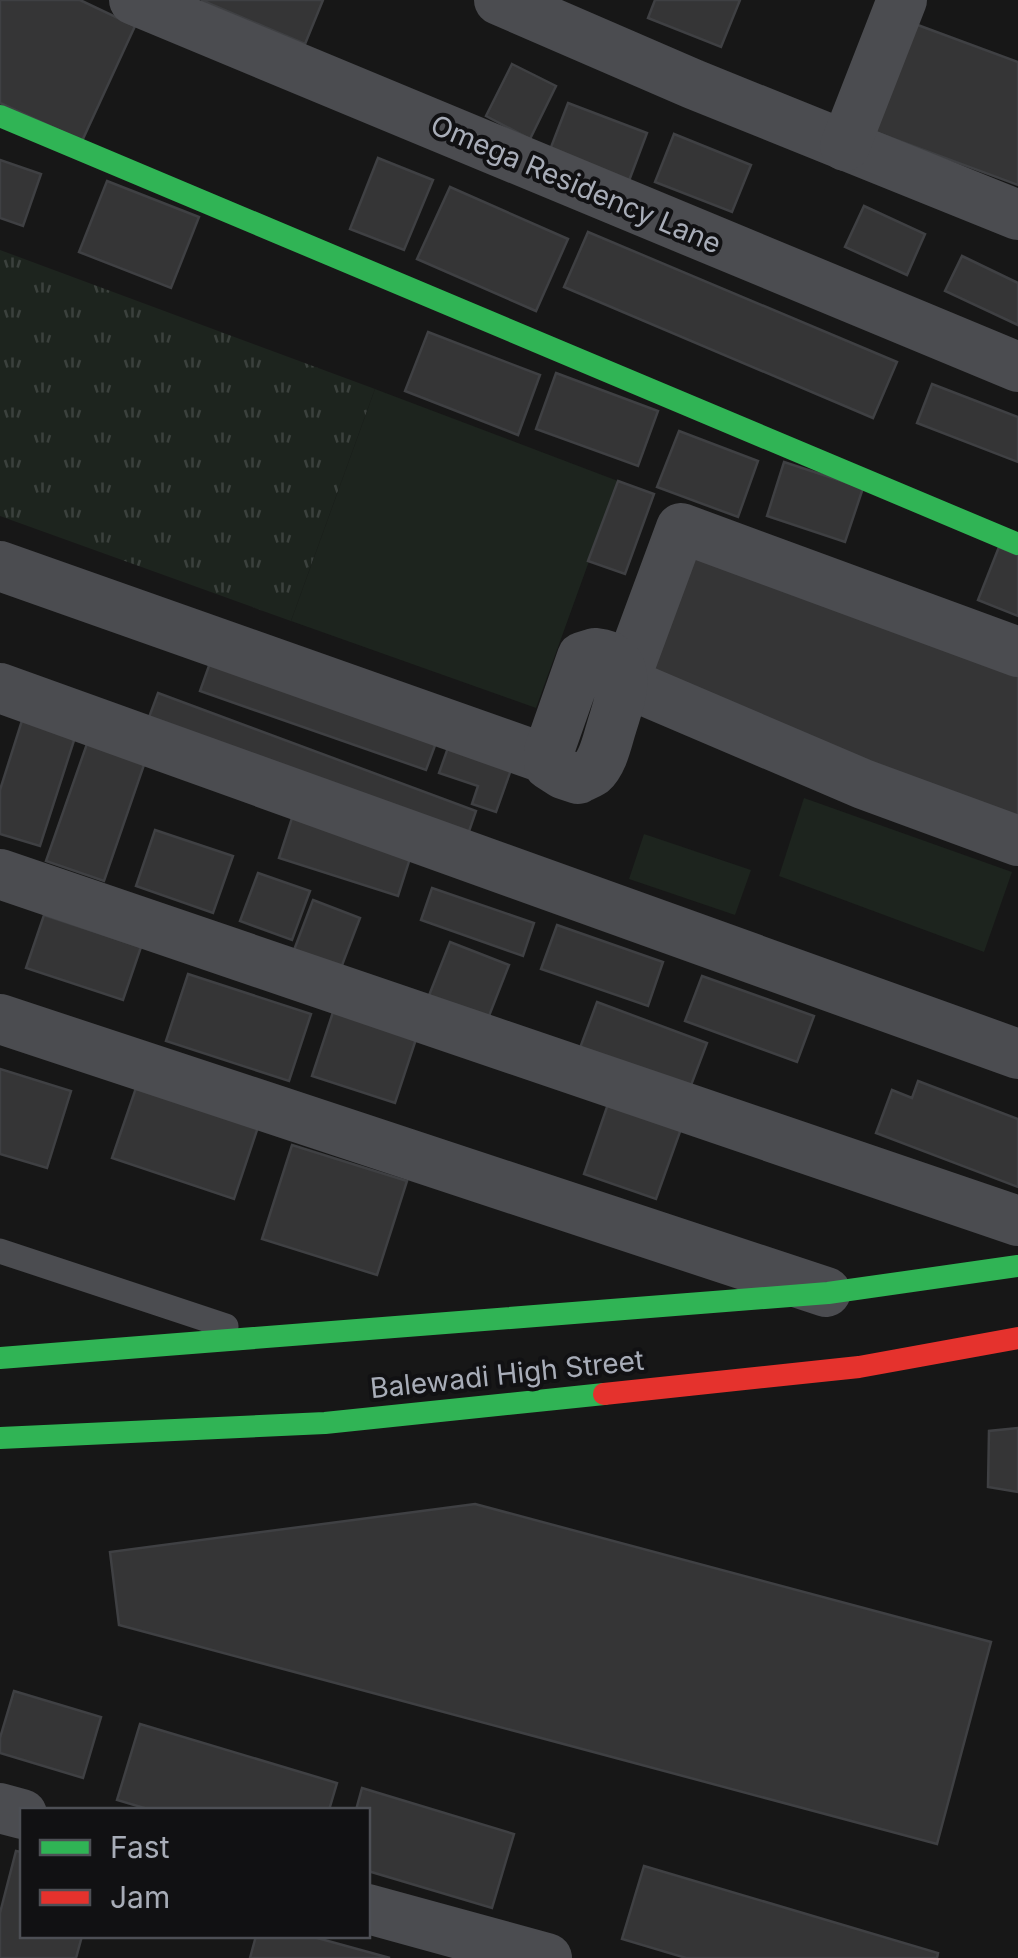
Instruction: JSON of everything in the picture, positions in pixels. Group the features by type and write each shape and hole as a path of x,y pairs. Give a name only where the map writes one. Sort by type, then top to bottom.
{"street":[{"name":"Omega Residency Lane","path":"134,0 1018,367"},
{"path":"498,0 1018,215"},
{"path":"845,146 902,0"},
{"path":"0,116 1018,544"},
{"path":"0,566 549,760 549,765 578,779 592,772 604,752 624,682 682,528 1018,652"},
{"path":"624,682 862,784 1018,841"},
{"path":"0,688 1018,1054"},
{"path":"0,874 1018,1221"},
{"path":"0,1019 828,1293"},
{"name":"Balewadi High Street","path":"0,1358 828,1293 1018,1266"},
{"name":"Balewadi High Street","path":"0,1438 325,1423 860,1367 1018,1338"},
{"path":"370,1910 547,1958"}],"lane":[{"path":"0,1251 264,1339"}],"green space":[{"path":"0,250 375,389 291,621 0,516"},
{"path":"375,389 618,481 536,708 291,621"},
{"path":"804,798 1012,872 984,952 779,876"},
{"path":"644,834 751,870 735,915 629,879"}],"building":[{"path":"0,0 80,0 135,26 82,141 0,103"},
{"path":"201,0 323,0 305,44"},
{"path":"655,0 740,0 721,47 648,18"},
{"path":"915,24 1018,62 1018,185 875,132"},
{"path":"512,64 556,86 530,139 486,116"},
{"path":"568,103 647,133 627,186 548,155"},
{"path":"674,134 751,165 732,212 655,182"},
{"path":"378,158 433,180 404,250 350,229"},
{"path":"0,160 41,174 23,226 0,218"},
{"path":"107,181 199,217 171,288 79,252"},
{"path":"450,187 568,239 536,311 417,259"},
{"path":"864,206 925,234 907,275 845,247"},
{"path":"588,232 897,362 873,418 564,287"},
{"path":"962,256 1018,283 1018,325 945,291"},
{"path":"428,332 540,375 518,435 405,391"},
{"path":"556,373 658,411 638,466 536,429"},
{"path":"932,384 1018,417 1018,462 917,423"},
{"path":"679,431 758,461 738,517 657,487"},
{"path":"784,462 863,488 845,542 767,516"},
{"path":"618,481 654,494 625,574 588,561"},
{"path":"691,541 1018,665 1018,829 637,685"},
{"path":"999,547 1018,555 1018,616 978,600"},
{"path":"211,660 437,740 426,770 200,691"},
{"path":"158,693 476,811 464,846 145,728"},
{"path":"25,711 78,728 40,846 0,834 0,790"},
{"path":"89,738 146,759 104,881 46,861"},
{"path":"450,742 513,764 496,812 472,804 478,786 439,773"},
{"path":"293,815 412,852 398,896 279,858"},
{"path":"155,830 233,856 213,913 136,886"},
{"path":"258,873 310,891 292,940 240,921"},
{"path":"432,888 534,923 523,956 421,920"},
{"path":"313,900 360,918 341,968 294,950"},
{"path":"44,915 141,947 123,1000 26,968"},
{"path":"557,925 663,962 648,1006 541,969"},
{"path":"450,942 509,965 487,1021 428,998"},
{"path":"188,974 311,1014 289,1081 166,1041"},
{"path":"702,976 814,1016 797,1062 685,1021"},
{"path":"597,1002 707,1043 690,1088 580,1048"},
{"path":"336,1003 419,1030 395,1103 312,1076"},
{"path":"0,1069 71,1091 47,1168 0,1154"},
{"path":"918,1081 1018,1119 1018,1187 876,1133 892,1090 912,1098"},
{"path":"138,1082 259,1124 234,1199 112,1158"},
{"path":"609,1101 682,1126 656,1199 584,1174"},
{"path":"292,1145 407,1181 377,1275 262,1239"},
{"path":"1018,1428 1018,1492 988,1487 989,1431"},
{"path":"475,1504 991,1642 937,1844 119,1625 110,1552"},
{"path":"14,1691 101,1717 83,1778 0,1753 0,1738"},
{"path":"140,1724 337,1783 330,1808 144,1808 117,1800"},
{"path":"362,1788 514,1834 492,1908 370,1872 370,1808 357,1808"},
{"path":"16,1851 20,1852 20,1938 81,1938 76,1958 0,1958 0,1913"},
{"path":"644,1866 938,1953 937,1958 686,1958 622,1939"},
{"path":"255,1938 317,1938 390,1958 250,1958"}],"traffic: fast":[{"path":"0,116 1018,544"},
{"path":"0,1358 828,1293 1018,1266"},
{"path":"0,1438 325,1423 604,1394"}],"traffic: jam":[{"path":"604,1394 859,1367 1018,1338"}]}
